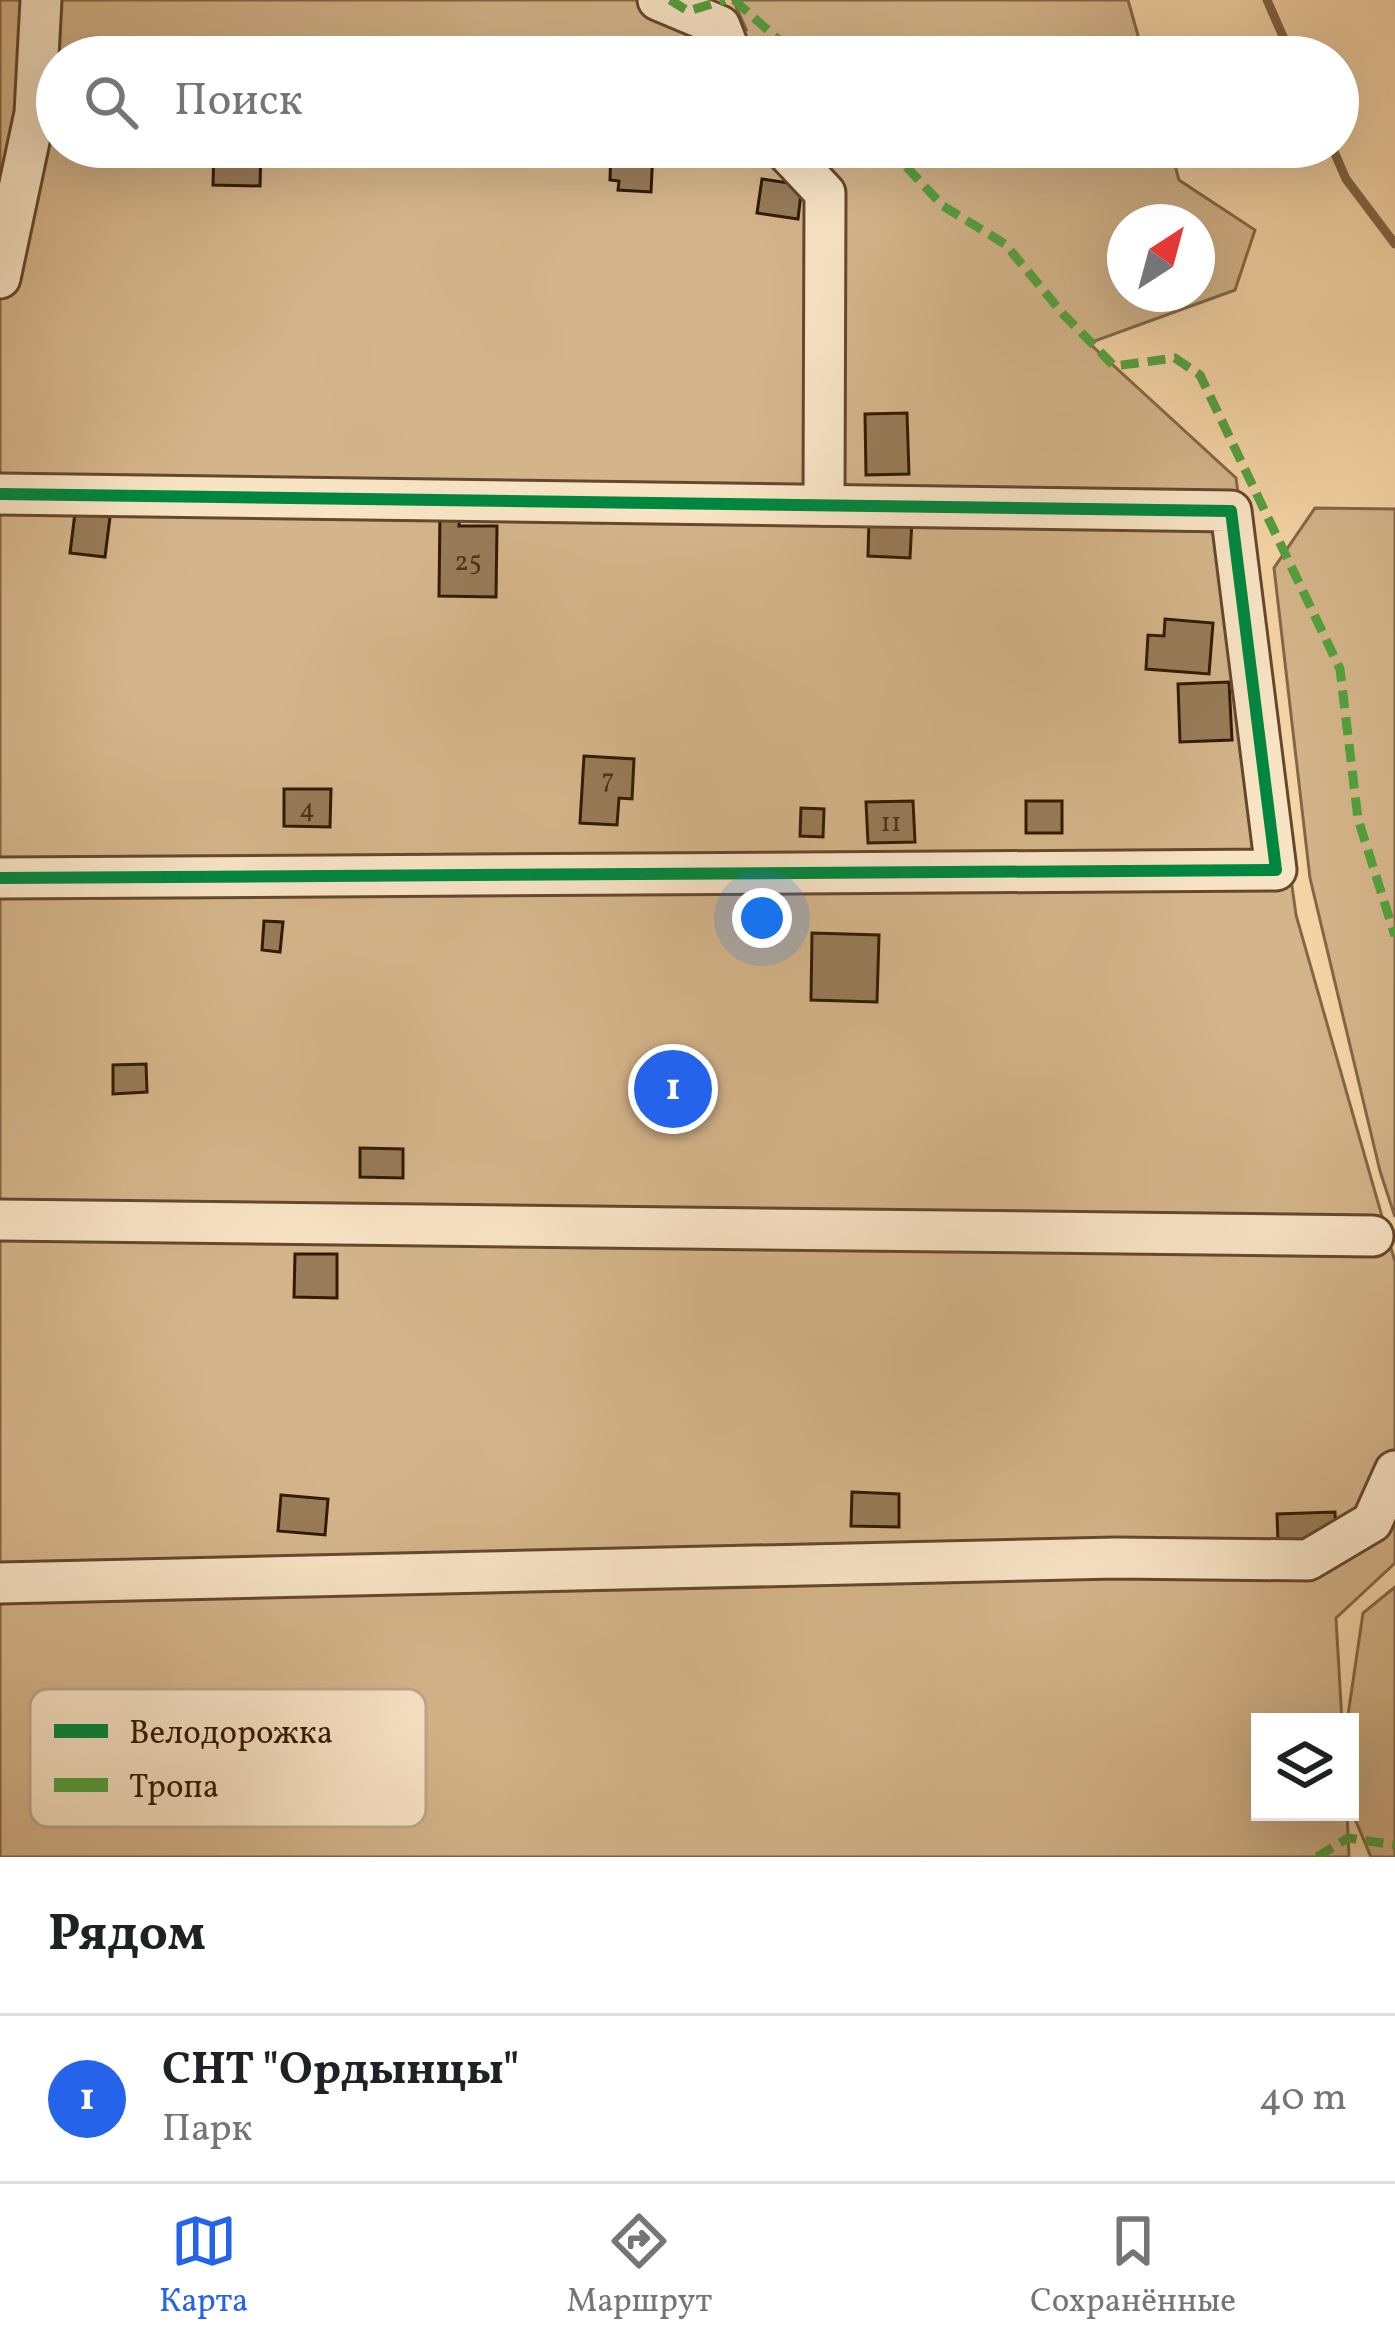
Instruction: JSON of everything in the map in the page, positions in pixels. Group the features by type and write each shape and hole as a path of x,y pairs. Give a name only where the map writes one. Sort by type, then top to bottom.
{"street":[{"path":"41,0 43,36"},
{"path":"658,0 720,26 724,36"},
{"path":"0,278 36,150"},
{"path":"802,168 825,193 824,505"},
{"path":"0,494 1231,511 1276,870 0,878"},
{"path":"0,1220 1373,1236"},
{"path":"0,1582 1114,1558 1308,1560 1372,1522 1395,1472"}],"shaded area":[{"path":"0,0 713,0 747,31 733,0 1128,0 1138,36 36,36 36,168 1176,168 1179,180 1255,230 1235,290 1215,297 1215,204 1107,204 1107,312 1174,312 1089,343 1236,478 1296,915 1395,1262 1395,1563 1336,1618 1341,1713 1251,1713 1251,1821 1347,1821 1349,1857 0,1857"},
{"path":"1315,508 1395,509 1395,1217 1310,878 1274,568"},
{"path":"1395,1587 1395,1857 1371,1857 1356,1821 1359,1713 1348,1713 1363,1613"}],"building":[{"path":"213,168 260,168 260,186 213,185"},
{"path":"610,168 652,168 651,192 618,190 619,181 610,180"},
{"path":"762,179 802,185 798,219 757,213"},
{"path":"907,413 909,474 866,475 865,414"},
{"path":"440,511 460,512 459,526 497,526 496,597 439,596"},
{"path":"75,513 110,517 105,557 70,553"},
{"path":"869,519 912,520 910,558 868,556"},
{"path":"1165,619 1213,623 1209,674 1146,669 1148,635 1164,636"},
{"path":"1229,682 1232,740 1180,742 1178,684"},
{"path":"584,756 634,759 632,799 619,798 617,825 580,823"},
{"path":"284,789 331,789 330,827 284,826"},
{"path":"913,801 915,842 868,843 866,802"},
{"path":"1026,801 1062,801 1062,833 1026,833"},
{"path":"801,808 824,809 823,837 800,836"},
{"path":"264,921 283,922 280,952 262,950"},
{"path":"812,933 879,935 877,1002 811,1000"},
{"path":"146,1064 147,1092 113,1094 113,1065"},
{"path":"360,1148 403,1149 403,1178 360,1177"},
{"path":"295,1254 337,1254 337,1298 294,1297"},
{"path":"852,1492 899,1494 899,1527 851,1526"},
{"path":"281,1495 328,1499 325,1535 278,1531"},
{"path":"1335,1512 1336,1540 1278,1542 1277,1514"}],"waterway":[{"path":"1267,0 1283,36"},
{"path":"1341,168 1395,244"}],"marked path":[{"path":"670,0 688,11 725,0"},
{"path":"734,0 774,36"},
{"path":"908,168 943,206 1005,244 1114,366 1175,358 1200,375 1340,669 1358,819 1395,936"},
{"path":"1317,1857 1348,1838 1395,1845"}],"cycle path":[{"path":"0,494 1231,511 1276,870 0,878"}],"place":[{"name":"СНТ \"Ордынцы\"","path":"673,1089"}]}
